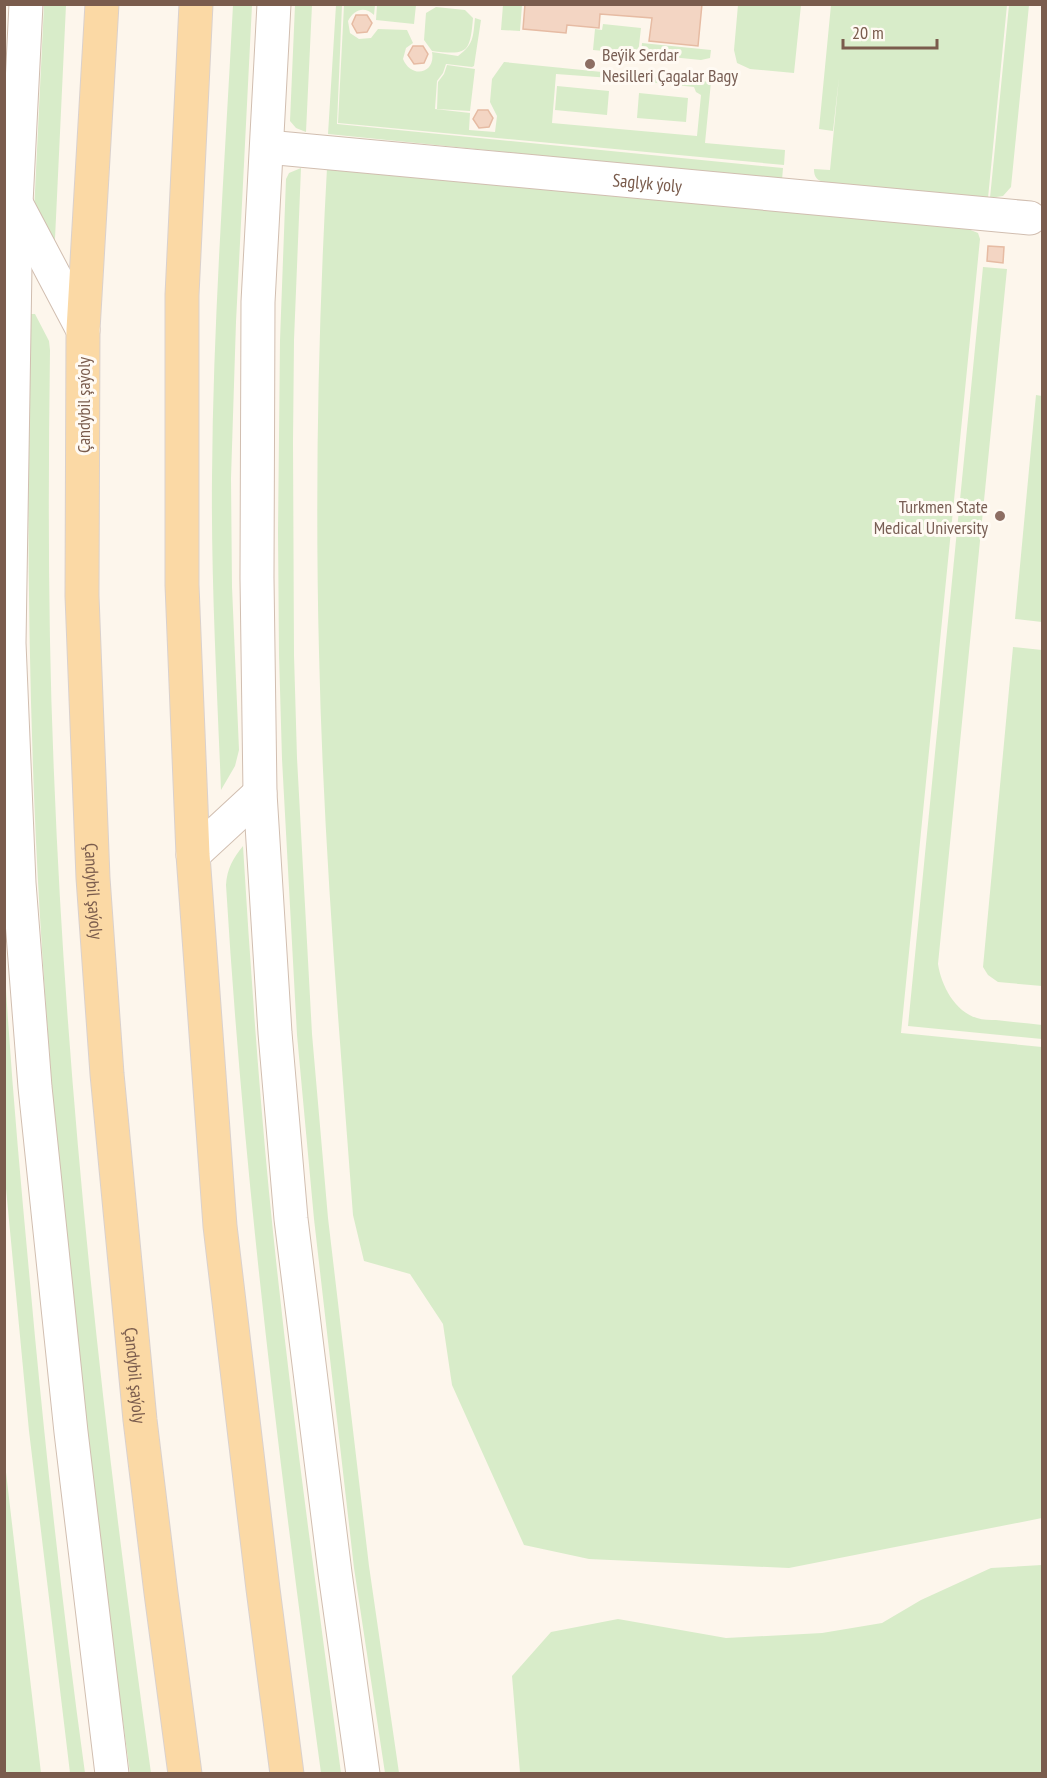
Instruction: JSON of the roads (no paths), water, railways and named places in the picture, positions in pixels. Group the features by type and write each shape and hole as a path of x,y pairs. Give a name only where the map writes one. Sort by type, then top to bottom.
{"main road":[{"name":"Çandybil şaýoly","path":"102,4 83,330 82,596 93,878 107,1074 140,1420 185,1773"},
{"path":"196,4 182,295 182,585 193,855 220,1226 287,1773"}],"street":[{"path":"26,4 16,203 9,643 19,883 35,1088 70,1431 112,1773"},
{"path":"274,4 258,302 257,578 260,793 275,1033 291,1219 335,1573 363,1773"},
{"name":"Saglyk ýoly","path":"267,147 1030,218"},
{"path":"16,203 83,330"},
{"path":"193,855 260,793"}],"place":[{"name":"Beýik Serdar Nesilleri Çagalar Bagy","path":"590,64"},
{"name":"Turkmen State Medical University","path":"1000,516"}]}
